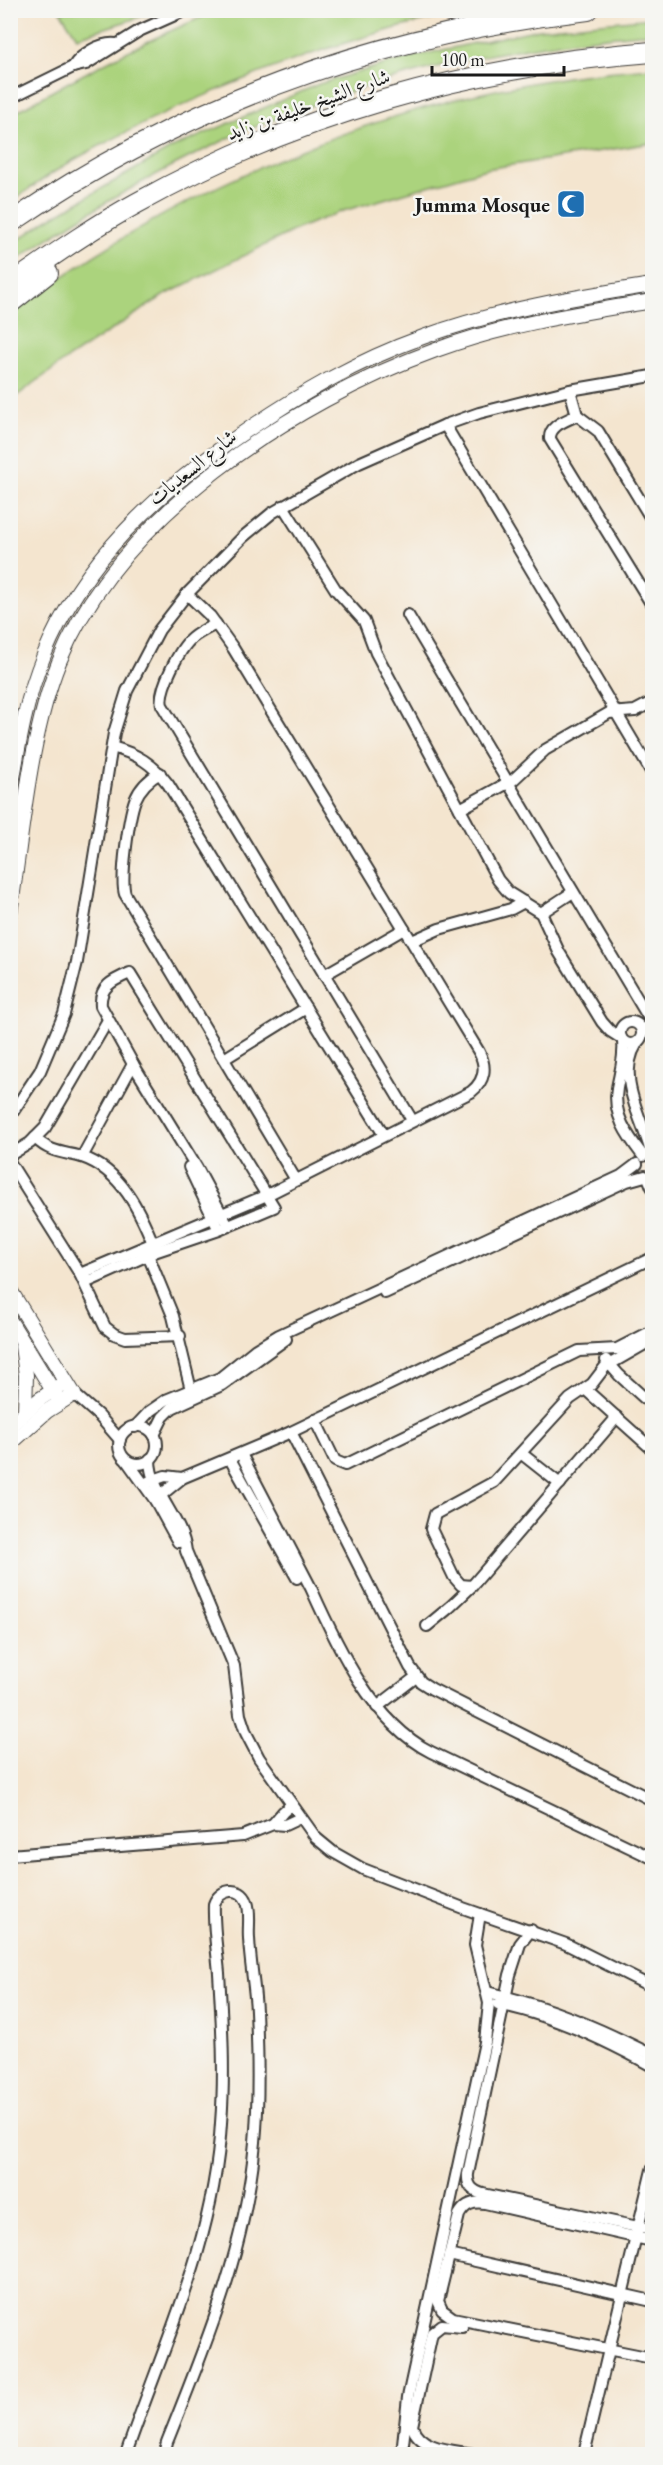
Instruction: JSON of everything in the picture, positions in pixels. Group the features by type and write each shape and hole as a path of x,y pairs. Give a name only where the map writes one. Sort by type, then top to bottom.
{"highway":[{"name":"شارع الشيخ خليفة بن زايد","path":"12,222 83,177 148,140 219,106 278,83 349,58 435,36 511,21 588,10"},
{"name":"شارع الشيخ خليفة بن زايد","path":"10,285 79,238 137,203 197,172 282,135 361,107 464,79 590,57 652,52"},
{"path":"10,303 56,266 79,238"}],"street":[{"path":"10,98 73,67 86,64 139,31 186,10"},
{"name":"شارع السعديات","path":"10,796 18,742 28,700 56,630 83,582 99,561 148,506 178,480 269,414 304,392 412,341 473,321 531,306 652,285"},
{"name":"شارع السعديات","path":"10,914 38,734 59,663 98,591 164,515 237,456 289,421 323,400 388,368 490,333 538,321 652,301"},
{"path":"10,1116 40,1071 64,1014 77,962 112,747 122,706 137,667 159,630 187,594 243,537 283,506 359,463 445,425 489,410 570,390 652,375"},
{"path":"570,390 577,415 598,431 652,520"},
{"path":"577,415 553,428 549,433 550,440 652,605"},
{"path":"445,425 652,772"},
{"path":"283,506 341,597 364,621 376,653 494,874 509,893 541,913 559,952 602,1022 610,1031 630,1044 640,1038"},
{"path":"83,1278 153,1249 218,1216 267,1195 475,1089 481,1081 484,1066 479,1052 233,648 216,624 187,594"},
{"path":"408,615 573,892 651,1016"},
{"path":"216,624 187,642 161,691 162,705 412,1120"},
{"path":"460,809 508,783 545,750 609,713 635,711 652,702"},
{"path":"112,747 137,754 160,773 384,1135"},
{"path":"160,773 142,787 135,800 123,889 129,903 296,1180"},
{"path":"541,913 573,892"},
{"path":"497,912 509,893"},
{"path":"412,941 439,929 511,909 524,902"},
{"path":"324,975 404,929"},
{"path":"153,1249 223,1228 274,1207 130,973 111,982 104,990 101,1002 108,1020 184,1150 189,1166 223,1228"},
{"path":"224,1059 306,1008"},
{"path":"646,1158 622,1125 617,1111 616,1095 623,1062 622,1026 651,1016"},
{"path":"650,1179 639,1173 646,1158 644,1126 632,1098 629,1080 631,1057 651,1016"},
{"path":"10,1155 36,1138 49,1121 108,1020"},
{"path":"633,1023 639,1026 640,1038"},
{"path":"82,1158 133,1064"},
{"path":"36,1138 54,1151 82,1158 98,1165 123,1187 137,1208 153,1249 180,1336 192,1394"},
{"path":"460,1255 621,1176 646,1158"},
{"path":"10,1163 83,1278 102,1323 114,1334 131,1338 180,1336"},
{"path":"154,1435 167,1412 220,1378 264,1344 627,1181 650,1179"},
{"path":"158,1497 182,1478 291,1432 652,1258"},
{"path":"10,1290 70,1388 120,1440"},
{"path":"10,1322 56,1396"},
{"path":"315,1420 335,1461 345,1465 579,1351 617,1349 652,1331"},
{"path":"21,1338 26,1375 25,1412"},
{"path":"472,1586 461,1585 456,1581 431,1529 432,1518 438,1511 494,1482 522,1454 570,1398 585,1389 609,1364 652,1340"},
{"path":"599,1350 609,1364 652,1405"},
{"path":"10,1426 25,1412 70,1388"},
{"path":"585,1389 652,1449"},
{"path":"192,1394 158,1405 135,1427 126,1431 120,1440 120,1450 149,1481 173,1535 186,1551 234,1666 240,1715 246,1733 254,1750 300,1818 324,1845 352,1864 480,1914 566,1944 652,1987"},
{"path":"10,1444 56,1396"},
{"path":"427,1626 472,1586 617,1417"},
{"path":"135,1427 146,1428 154,1435 157,1445 150,1459 149,1481"},
{"path":"291,1432 416,1677 432,1689 652,1800"},
{"path":"241,1454 268,1519"},
{"path":"522,1454 560,1484"},
{"path":"126,1459 135,1464 150,1459"},
{"path":"230,1459 268,1519 377,1707 401,1733 421,1747 652,1858"},
{"path":"149,1481 171,1476 182,1478"},
{"path":"377,1707 416,1677"},
{"path":"10,1855 235,1838 273,1824 291,1805"},
{"path":"273,1824 285,1825 300,1818"},
{"path":"126,2454 178,2314 209,2215 221,2126 224,2071 214,1910 219,1895 234,1891 244,1896 248,1906 257,2029 257,2107 254,2152 241,2226 225,2291 167,2442 165,2454"},
{"path":"402,2454 408,2397 482,2058 488,1997 475,1952 476,1929 480,1914"},
{"path":"531,1930 519,1948 505,2001 468,2174 471,2187 483,2194 638,2232 652,2241"},
{"path":"488,1997 568,2015 652,2055"},
{"path":"505,2001 576,2028 652,2066"},
{"path":"584,2454 652,2170"},
{"path":"652,2230 638,2232 474,2202 465,2207 459,2215 438,2301 442,2310 449,2316 652,2364"},
{"path":"449,2254 652,2301"},
{"path":"473,2454 424,2443 412,2426 429,2342 432,2333 438,2327 451,2325 652,2358"}],"green space":[{"path":"60,11 159,11 77,37"},
{"path":"217,11 470,11 420,22 319,51 220,89 172,110 79,157 11,202 11,115 112,59"},
{"path":"652,18 652,33 557,43 417,72 326,100 254,127 144,181 63,229 11,264 11,245 47,220 172,148 319,84 406,58 539,29"},
{"path":"652,68 652,143 486,169 343,211 299,228 163,296 67,359 11,400 11,314 81,264 155,219 233,179 314,145 397,116 481,93 567,77"}],"place":[{"name":"Jumma Mosque","path":"571,204"}]}
